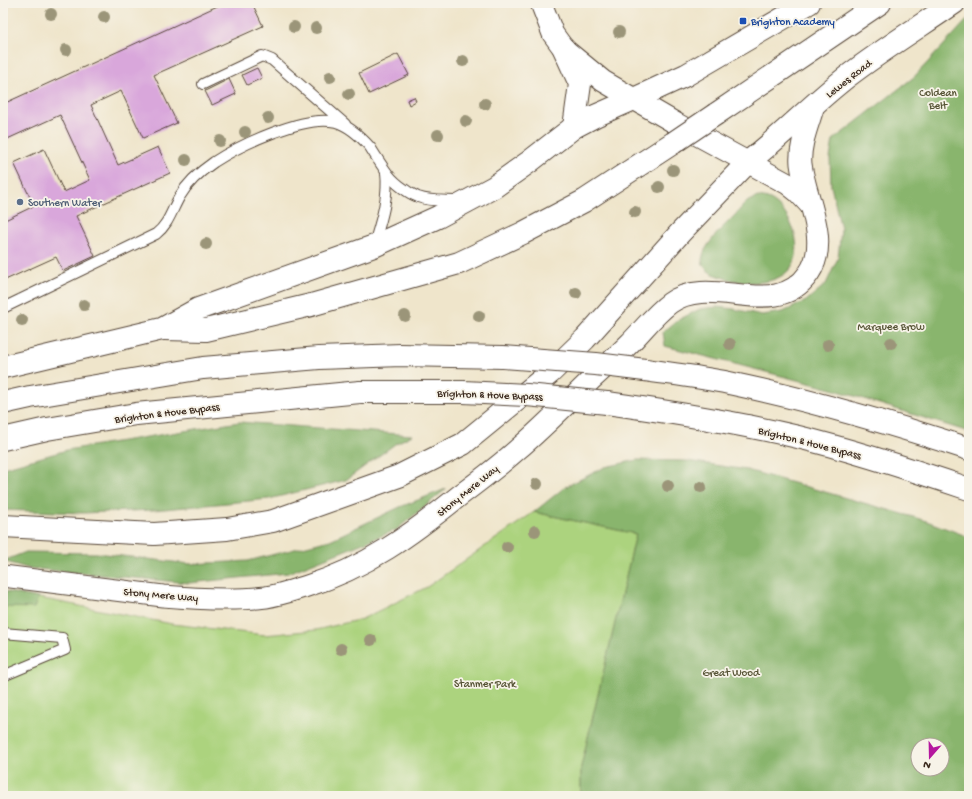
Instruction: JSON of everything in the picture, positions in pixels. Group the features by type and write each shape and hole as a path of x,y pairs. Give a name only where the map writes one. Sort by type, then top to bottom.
{"main road":[{"path":"162,329 198,309 374,246 438,217 494,187 574,127 686,75 809,3"},
{"path":"3,368 162,329 206,330 311,305 459,263 524,233 584,201 673,143 880,3"},
{"name":"Lewes Road","path":"3,526 154,534 227,529 273,521 399,476 463,444 550,373 585,339 680,233 748,162 776,140 848,76 954,3"},
{"path":"564,49 580,84 574,127"},
{"path":"3,403 203,368 319,358 401,355 503,357 596,364 728,383 786,396 854,414 969,449"},
{"name":"Brighton & Hove Bypass","path":"3,439 47,429 136,414 360,392 463,392 527,395 607,403 704,418 798,438 857,453 922,473 969,490"}],"street":[{"name":"Stony Mere Way","path":"541,3 553,34 564,49 603,81 788,184 811,206"},
{"name":"Stony Mere Way","path":"3,576 163,596 241,599 268,596 291,591 329,579 378,555 408,536 518,449 627,346 658,313 671,302 692,293 707,292 754,297 780,295 792,289 804,280 811,270 816,256 818,240 816,225 801,162 803,145 814,105"}],"lane":[{"path":"203,84 257,58 262,56 266,57 272,60 352,130 370,148 386,172 409,192 424,199 468,201"},
{"path":"3,308 156,234 166,225 175,205 186,187 205,169 231,152 247,144 302,123 329,121 337,122 352,130"},
{"path":"374,246 384,206 387,183 386,172"},
{"path":"3,633 62,638 65,650 3,676"}],"green space":[{"name":"Marquee Brow","path":"969,18 969,432 832,389 665,346 663,332 678,320 700,309 717,307 762,315 783,312 806,301 826,284 838,258 841,229 831,186 830,158 833,140 914,77"},
{"path":"758,197 769,199 783,211 789,220 796,239 797,249 796,258 792,266 780,277 754,283 728,279 709,271 703,265 702,261 704,252 708,245 719,231 746,203"},
{"path":"239,422 412,435 395,444 346,480 269,499 154,510 83,513 3,510 3,468 67,450"},
{"name":"Great Wood","path":"637,460 688,461 747,470 924,520 969,537 969,796 581,796 581,767 636,534 534,512 565,487 605,467"},
{"path":"446,489 396,530 288,573 189,583 27,568 3,561 26,552 97,553 190,564 248,561 330,540 400,507"},
{"name":"Stanmer Park","path":"534,512 636,534 581,767 581,796 3,796 3,591 172,624 265,635 316,630 362,619 427,587"},
{"path":"3,591 38,598 34,608 3,607"}],"building":[{"path":"224,3 252,3 263,26 154,75 177,123 143,138 121,91 91,105 118,165 158,147 170,173 76,216 95,256 63,271 56,257 3,281 3,221 34,206 14,163 44,149 64,192 90,180 60,115 3,141 3,104"},
{"path":"398,54 409,75 369,94 359,73"},
{"path":"257,68 262,78 247,85 242,75"},
{"path":"229,79 236,94 212,105 205,91"},
{"path":"414,97 416,101 409,105 407,100"}],"place":[{"name":"Brighton Academy","path":"743,21"},
{"name":"Southern Water","path":"20,202"}],"park label":[{"name":"Coldean Belt","path":"938,98"}]}
